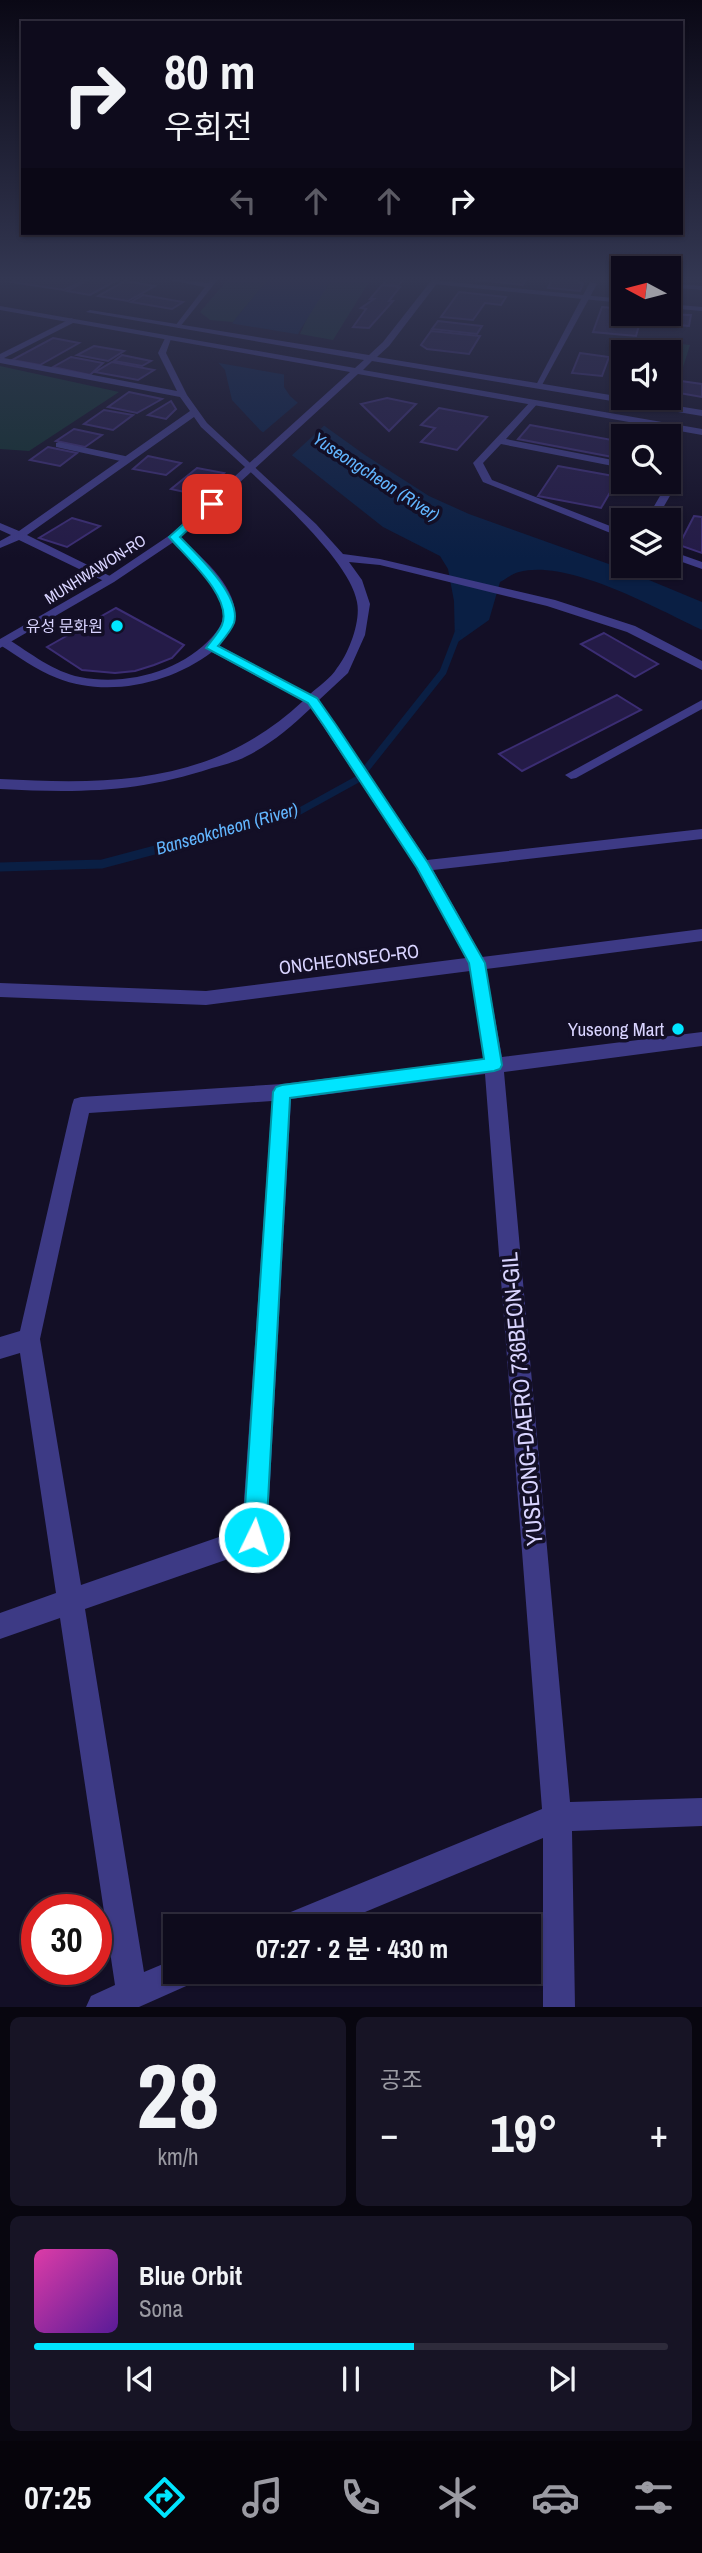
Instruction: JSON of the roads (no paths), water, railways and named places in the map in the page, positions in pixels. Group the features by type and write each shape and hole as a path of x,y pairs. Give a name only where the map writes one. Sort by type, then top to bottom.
{"street":[{"path":"59,371 183,395"},
{"path":"0,784 75,788 132,783 186,772 242,754 281,729 313,701 343,670 359,635 364,604 356,580 340,556 312,526 249,470 204,425 183,395 171,371"},
{"name":"MUNHWAWON-RO","path":"2,643 110,580 174,537 358,371"},
{"path":"363,371 702,432"},
{"path":"443,371 702,413"},
{"path":"538,386 546,371"},
{"path":"535,402 478,463 480,470 488,482 611,530"},
{"path":"0,545 20,535 195,412"},
{"path":"498,440 611,463"},
{"path":"0,526 110,580"},
{"path":"2,643 57,674 80,681 117,682 170,672 198,659 212,648 228,625 229,612 213,579 174,537"},
{"path":"340,556 380,562 551,603 631,629 702,666"},
{"path":"681,558 702,566"},
{"path":"212,648 313,701"},
{"name":"YUSEONG-DAERO 736BEON-GIL","path":"313,701 423,866 477,963 494,1065 557,1817 559,2007"},
{"path":"423,866 702,834"},
{"name":"ONCHEONSEO-RO","path":"0,990 206,998 702,934"},
{"path":"132,1993 29,1339 81,1105 282,1092 702,1039"},
{"path":"0,1626 254,1537 282,1092"},
{"path":"0,1348 29,1339"},
{"path":"323,1914 557,1817 702,1812"},
{"path":"102,2007 163,1980"}],"lane":[{"path":"59,445 125,459"},
{"path":"571,775 702,704"}],"water":[{"name":"Yuseongcheon (River)","path":"225,371 285,371 284,387 290,396 326,427 429,496 469,514 611,565 611,578 644,578 702,602 702,630 612,588 587,579 539,570 517,573 500,582 489,620 455,644 454,601 448,569 440,556 383,527 260,430 232,400"}],"waterway":[{"name":"Banseokcheon (River)","path":"209,835 300,811 358,779 443,672 458,633"},
{"name":"Banseokcheon (River)","path":"0,867 102,864 215,834"}],"place":[{"name":"유성 문화원","path":"117,626"},
{"name":"Yuseong Mart","path":"678,1029"}]}
